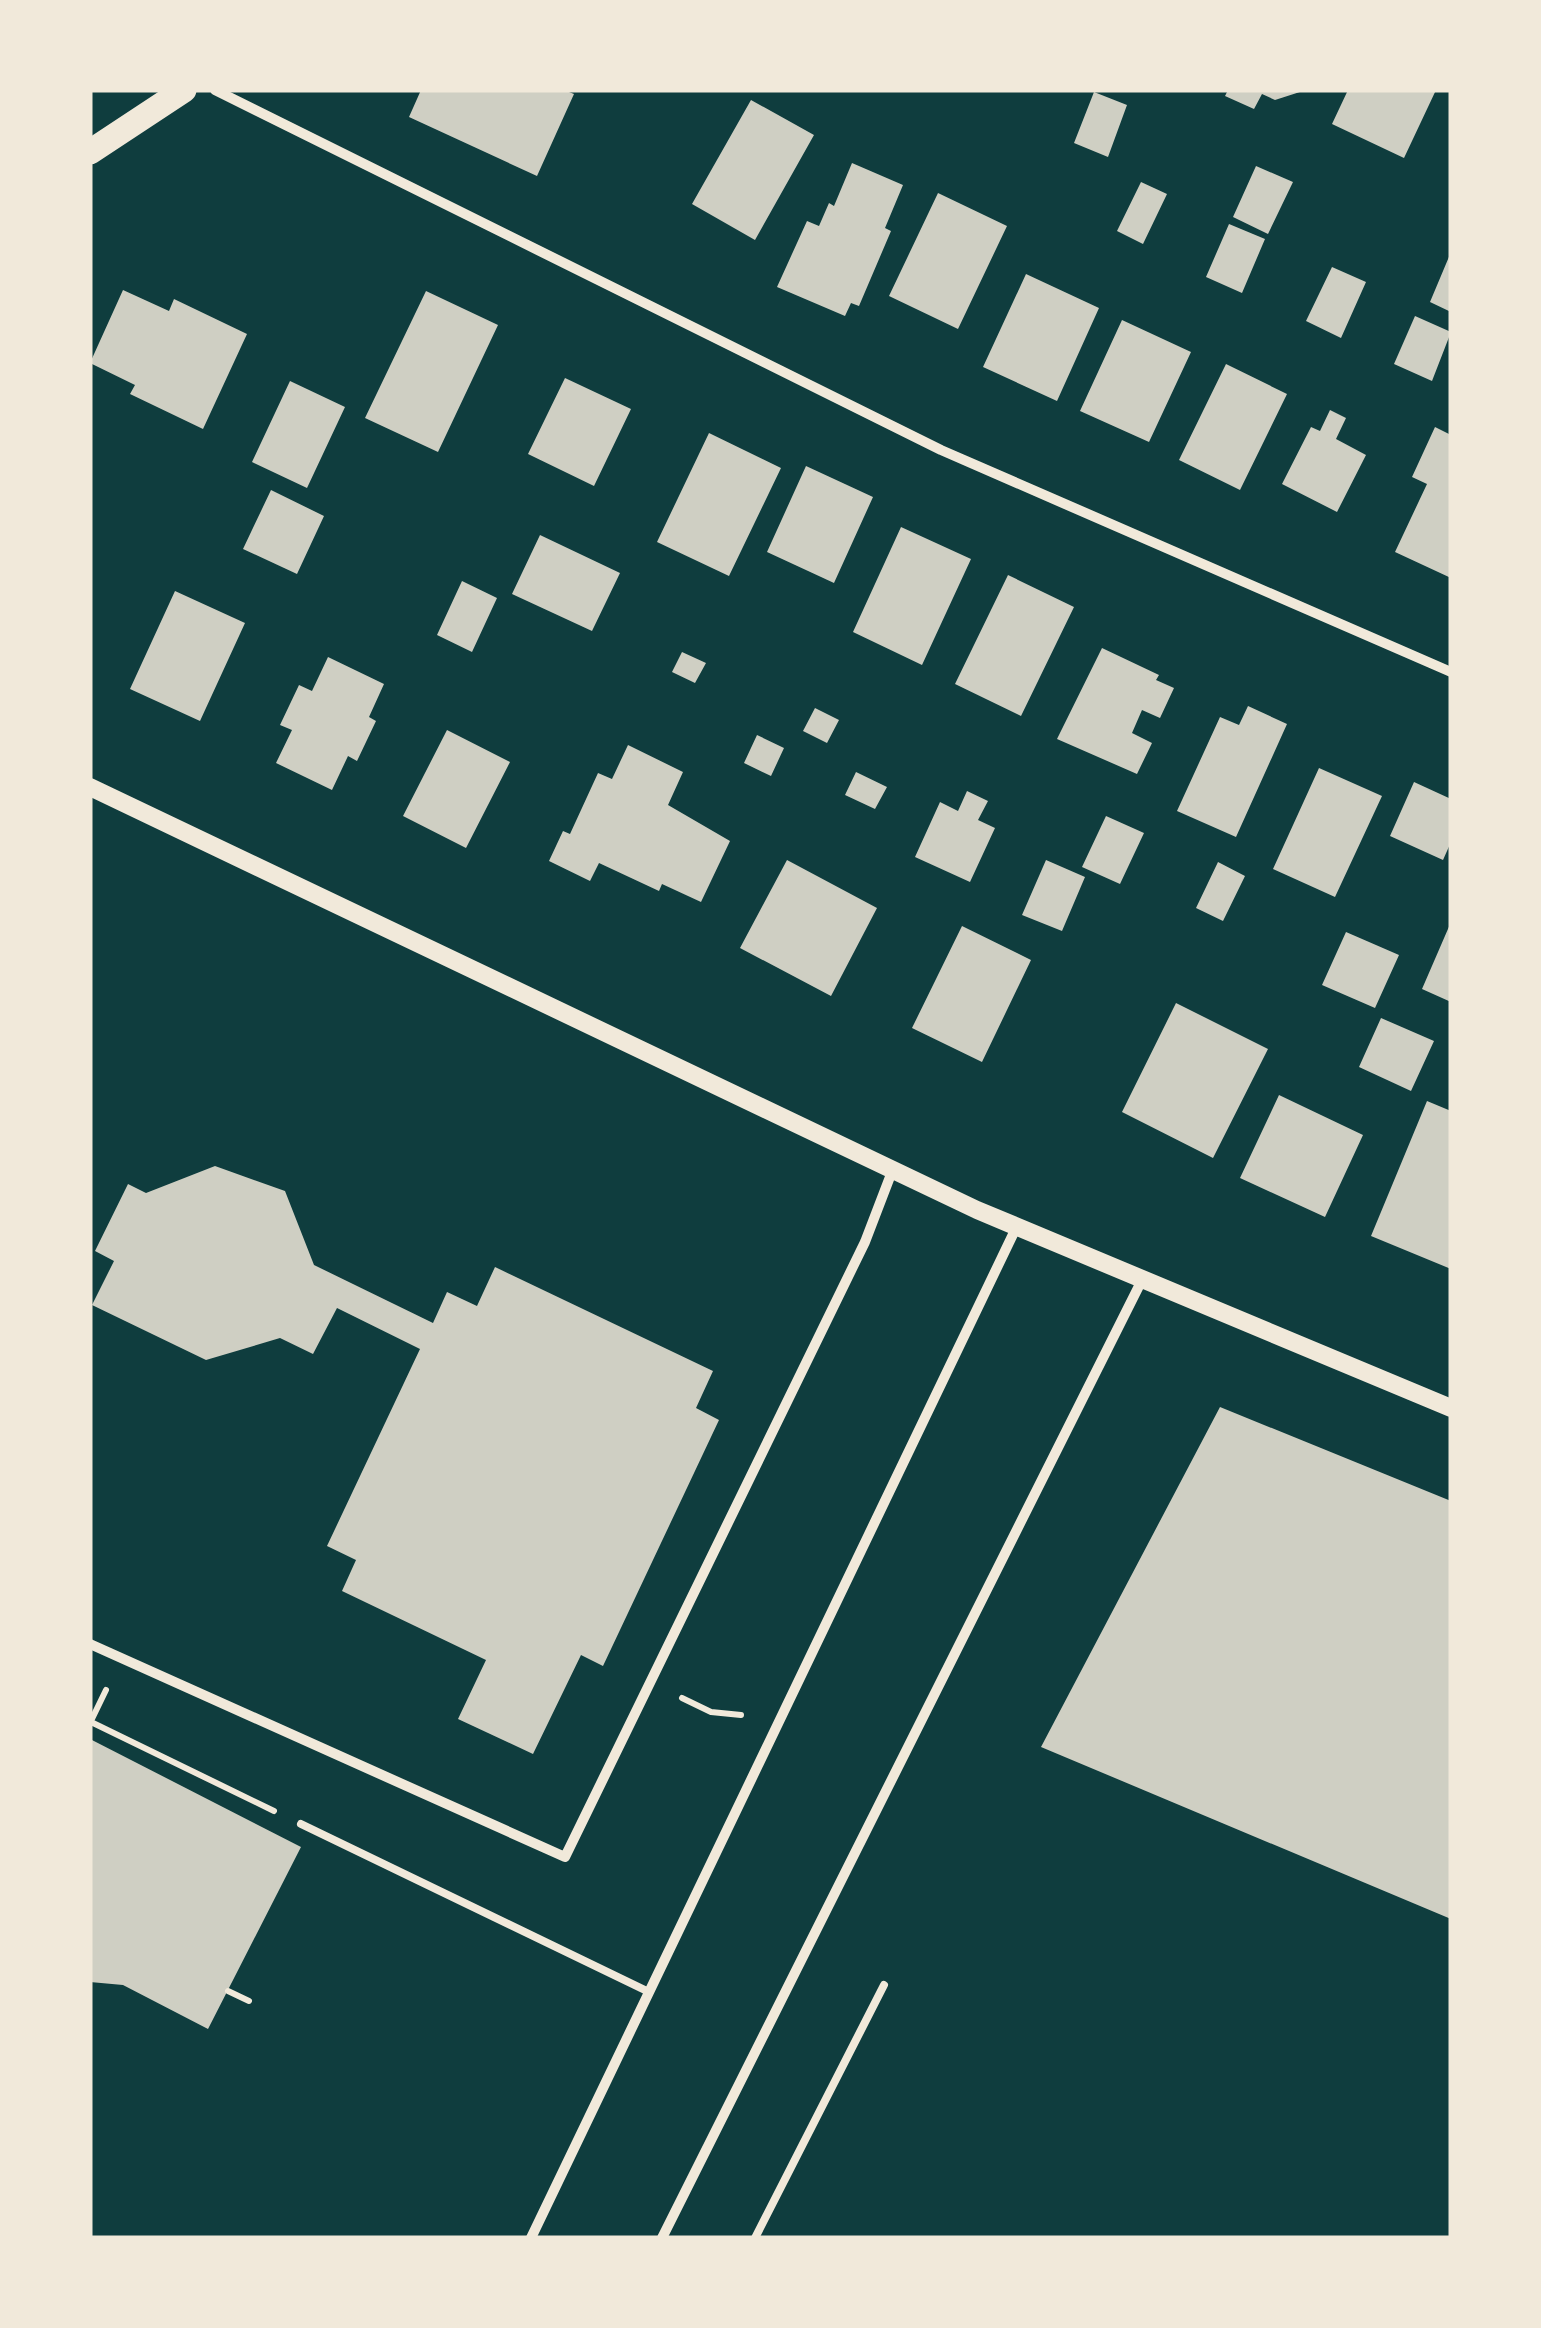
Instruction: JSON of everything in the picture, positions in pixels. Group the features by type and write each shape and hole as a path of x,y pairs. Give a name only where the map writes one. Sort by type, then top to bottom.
{"main road":[{"path":"90,152 184,90"}],"street":[{"path":"215,90 941,450 1451,672"},
{"path":"90,788 1017,1226 1451,1408"},
{"path":"90,1644 565,1856 866,1242 893,1169"},
{"path":"530,2238 1017,1226"},
{"path":"662,2238 1143,1278"}],"lane":[{"path":"301,1824 649,1992"},
{"path":"756,2238 884,1985"}],"path":[{"path":"90,1722 301,1824"},
{"path":"228,1991 249,2001"}],"building":[{"path":"421,90 564,90 574,94 537,176 409,117"},
{"path":"1228,90 1303,91 1275,100 1262,94 1254,109 1225,96"},
{"path":"1348,90 1436,90 1404,158 1332,124"},
{"path":"1094,92 1127,105 1108,157 1074,143"},
{"path":"751,100 814,135 755,240 692,204"},
{"path":"852,163 903,185 885,228 891,231 859,306 851,303 845,316 777,287 807,221 819,226 829,203 834,206"},
{"path":"1256,166 1293,182 1268,234 1233,217"},
{"path":"1141,182 1167,194 1143,244 1117,231"},
{"path":"938,193 1007,226 958,329 889,296"},
{"path":"1229,224 1265,239 1242,293 1206,277"},
{"path":"1451,252 1451,312 1430,302"},
{"path":"1332,267 1366,282 1341,338 1306,321"},
{"path":"1026,274 1099,308 1057,401 983,367"},
{"path":"123,290 169,311 174,299 247,334 203,429 130,394 135,385 90,363"},
{"path":"426,291 498,325 438,452 365,418"},
{"path":"1415,316 1451,332 1432,381 1394,364"},
{"path":"1122,320 1191,352 1149,442 1080,411"},
{"path":"1226,364 1287,394 1240,490 1179,460"},
{"path":"565,378 631,409 594,486 528,454"},
{"path":"290,381 345,407 307,488 252,462"},
{"path":"1330,410 1346,418 1336,439 1366,455 1337,512 1282,484 1311,427 1320,431"},
{"path":"1435,427 1451,435 1451,578 1395,552 1427,484 1412,477"},
{"path":"709,433 781,468 729,576 657,542"},
{"path":"806,466 873,497 834,583 767,552"},
{"path":"271,490 324,516 297,574 243,549"},
{"path":"901,527 971,559 922,665 853,632"},
{"path":"540,535 620,573 592,631 512,594"},
{"path":"1008,575 1074,607 1021,716 955,684"},
{"path":"462,581 497,598 472,652 437,635"},
{"path":"175,591 245,623 200,721 130,689"},
{"path":"1102,648 1159,675 1156,680 1174,688 1160,718 1142,710 1132,733 1152,743 1137,774 1057,739"},
{"path":"682,652 706,663 695,683 672,672"},
{"path":"328,657 384,684 369,717 376,721 357,761 348,756 332,790 276,763 292,730 280,725 299,685 312,691"},
{"path":"1248,706 1287,724 1236,837 1177,811 1220,717 1239,725"},
{"path":"815,708 839,720 827,743 803,731"},
{"path":"447,730 510,762 466,848 403,816"},
{"path":"757,735 784,748 771,776 744,763"},
{"path":"628,745 683,772 668,805 730,841 701,902 662,884 659,891 599,863 590,881 549,861 563,831 570,834 598,773 612,779"},
{"path":"1319,768 1382,796 1335,897 1273,869"},
{"path":"856,772 887,787 875,809 845,795"},
{"path":"1414,782 1451,799 1451,842 1443,860 1390,836"},
{"path":"967,791 988,801 978,820 995,828 970,882 915,857 940,802 958,811"},
{"path":"1106,816 1144,833 1120,884 1082,867"},
{"path":"787,860 877,908 831,996 740,948"},
{"path":"1046,860 1085,877 1062,931 1022,915"},
{"path":"1218,862 1245,876 1223,921 1196,908"},
{"path":"1451,922 1451,1002 1422,989"},
{"path":"962,926 1031,960 982,1062 912,1028"},
{"path":"1346,932 1399,955 1375,1008 1322,985"},
{"path":"1176,1003 1268,1049 1213,1158 1122,1112"},
{"path":"1381,1018 1434,1041 1411,1091 1359,1067"},
{"path":"1279,1095 1363,1135 1325,1217 1240,1178"},
{"path":"1427,1101 1451,1111 1451,1269 1371,1236"},
{"path":"215,1166 285,1191 314,1265 433,1323 447,1292 477,1306 495,1267 713,1371 696,1408 719,1420 603,1666 581,1655 533,1754 458,1719 486,1660 342,1591 356,1560 327,1546 420,1349 337,1308 313,1354 280,1338 206,1360 92,1305 114,1261 95,1251 128,1184 146,1193"},
{"path":"1220,1407 1451,1501 1451,1919 1041,1747"},
{"path":"90,1739 301,1847 208,2029 123,1985 90,1982"}]}
